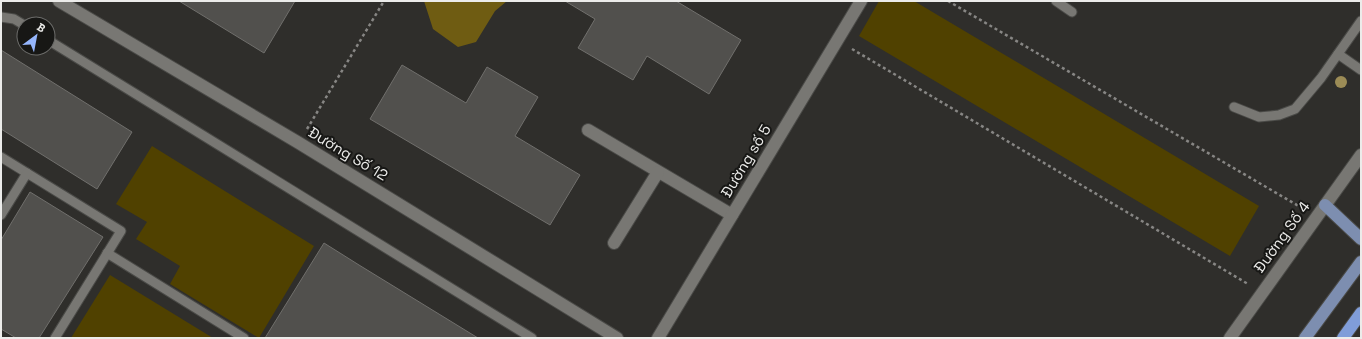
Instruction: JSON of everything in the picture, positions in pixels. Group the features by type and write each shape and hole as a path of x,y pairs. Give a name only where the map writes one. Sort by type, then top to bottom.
{"highway":[{"path":"1343,338 1361,313"}],"main road":[{"path":"1326,205 1361,239"},
{"path":"1305,338 1361,262"}],"street":[{"name":"Đường Số 12","path":"59,1 299,143 617,338"},
{"name":"Đường số 5","path":"658,338 861,1"},
{"path":"588,130 732,215"},
{"name":"Đường Số 4","path":"1230,338 1361,155"},
{"path":"614,243 658,172"}],"lane":[{"path":"1056,1 1072,12"},
{"path":"1,17 16,20"},
{"path":"1234,107 1259,117 1279,115 1295,109 1321,78 1361,21"},
{"path":"56,45 532,338"},
{"path":"1338,54 1361,70"},
{"path":"1,157 121,231 56,338"},
{"path":"1,215 27,173"},
{"path":"107,253 244,338"}],"path":[{"path":"299,143 384,1"},
{"path":"948,1 1317,217"},
{"path":"837,40 1262,293"}],"shaded area":[{"path":"424,1 507,1 495,11 476,42 458,47 433,29"},
{"path":"879,1 914,1 1259,206 1230,256 859,36"},
{"path":"152,146 314,246 259,338 170,284 180,266 136,239 147,222 116,204"},
{"path":"110,275 213,338 71,338"}],"building":[{"path":"179,1 295,1 264,53"},
{"path":"565,1 676,1 741,40 709,94 647,56 633,80 578,48 595,19"},
{"path":"1,50 132,132 97,189 1,129"},
{"path":"402,65 466,103 487,67 538,97 515,136 580,175 550,225 370,119"},
{"path":"30,192 103,237 39,338 16,338 1,329 1,240"},
{"path":"324,243 359,265 478,338 265,338"}]}
